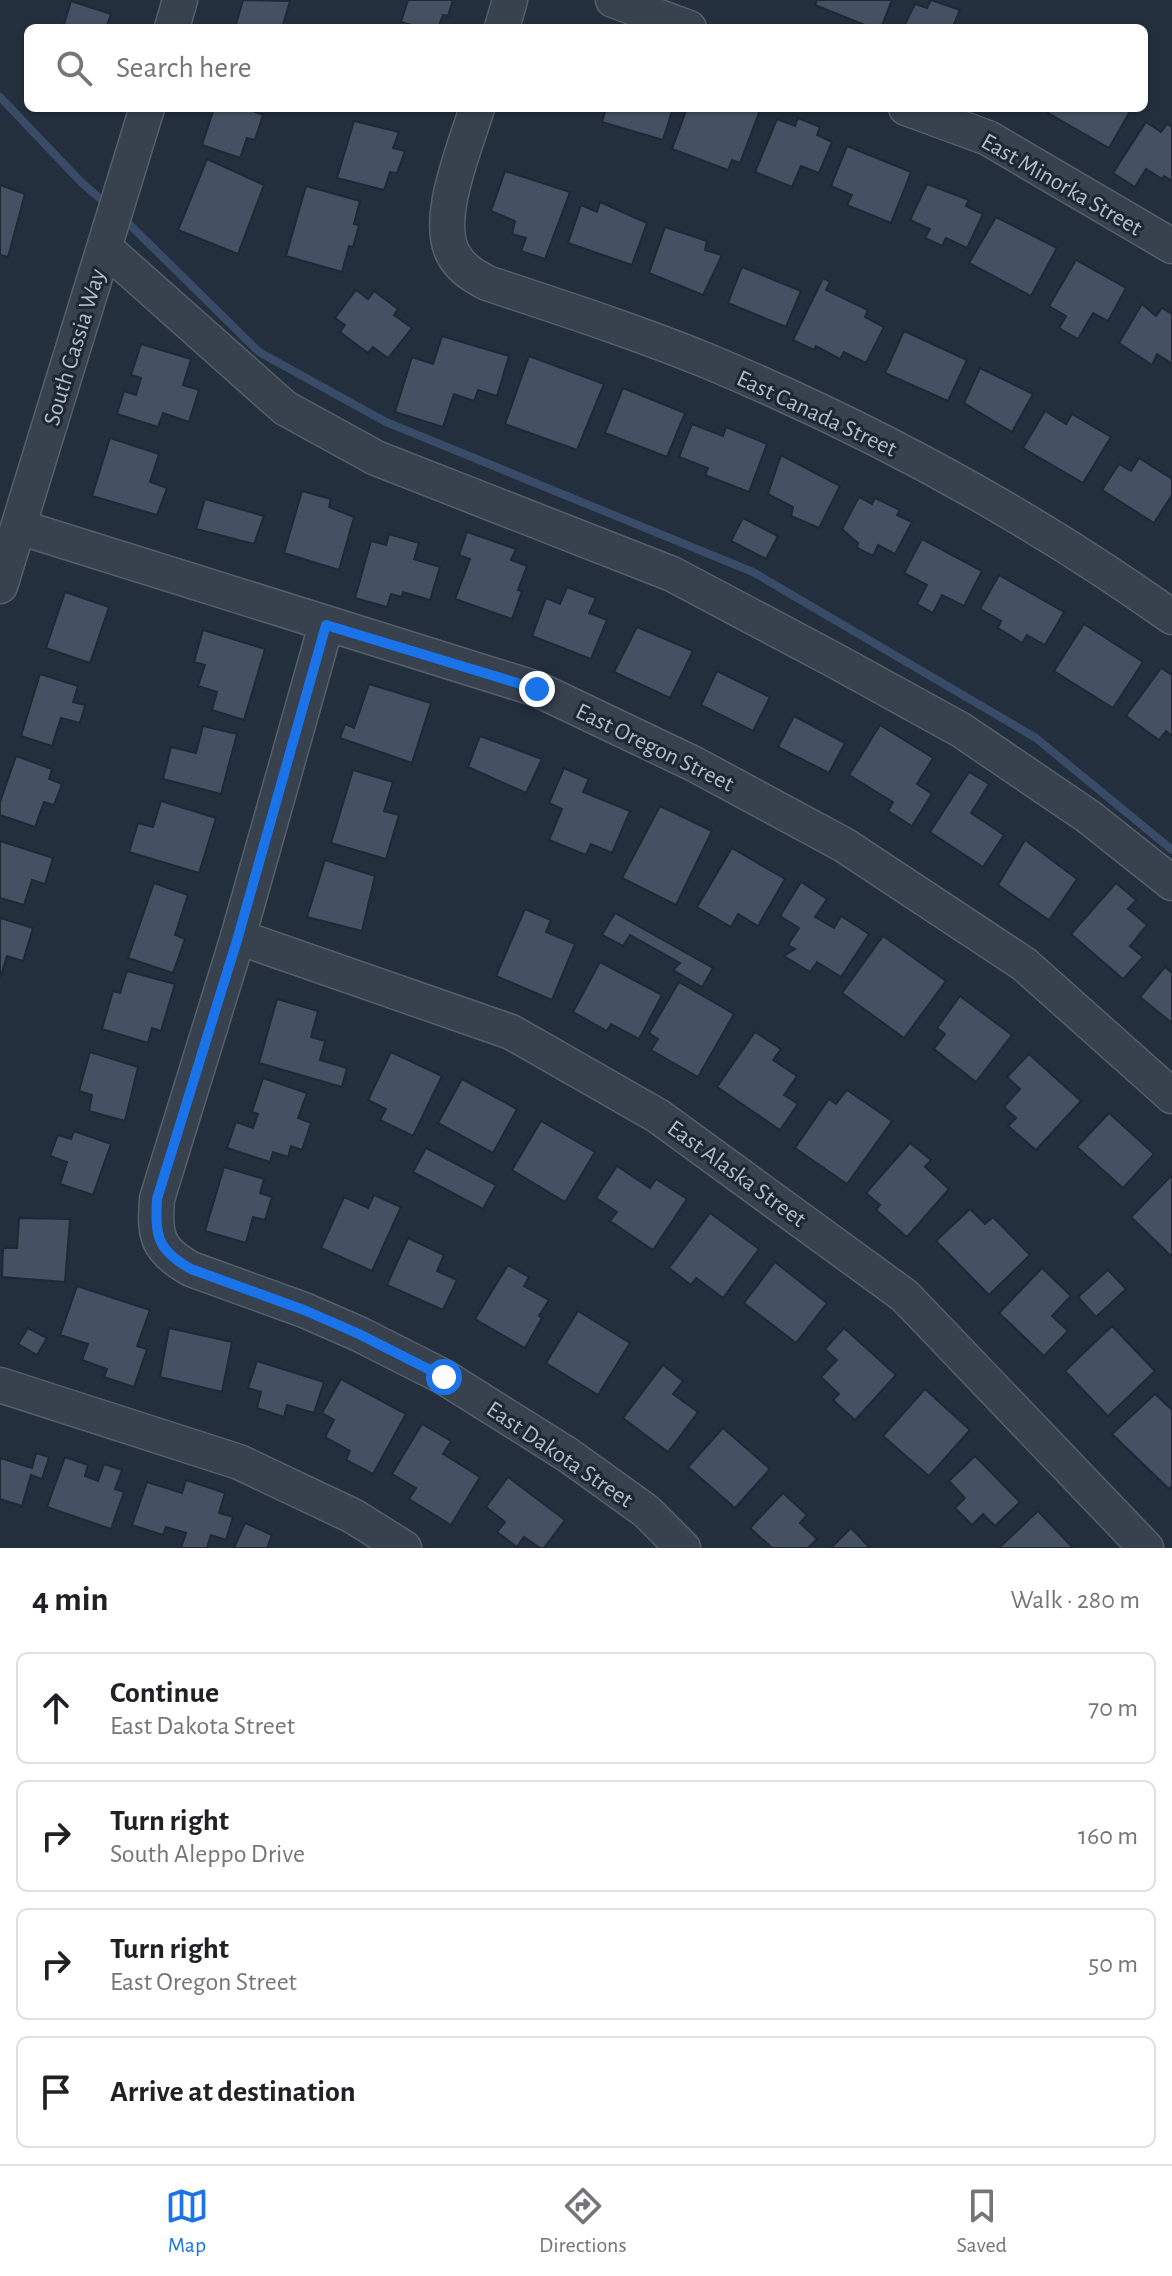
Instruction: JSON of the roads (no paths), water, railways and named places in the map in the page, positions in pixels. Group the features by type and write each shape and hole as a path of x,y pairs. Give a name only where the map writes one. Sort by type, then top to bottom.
{"street":[{"path":"173,24 180,0"},
{"path":"503,24 510,0"},
{"path":"613,0 678,24"},
{"name":"South Cassia Way","path":"0,586 146,112"},
{"name":"East Canada Street","path":"476,112 447,214 442,249 469,273 487,283 613,325 710,362 865,432 1007,511 1114,576 1172,617"},
{"name":"East Minorka Street","path":"917,112 988,138 1172,246"},
{"path":"105,248 285,408 376,458 672,574 834,660 961,730 1089,817 1172,883"},
{"name":"East Oregon Street","path":"19,527 537,689 694,764 844,845 1024,964 1172,1096"},
{"path":"238,937 326,625"},
{"name":"East Dakota Street","path":"238,937 157,1199 155,1226 158,1251 191,1269 304,1310 359,1334 444,1377 568,1455 646,1511 683,1548"},
{"name":"East Alaska Street","path":"238,937 511,1032 658,1116 905,1296 1146,1548"},
{"path":"0,1385 239,1462 353,1516 404,1548"}],"waterway":[{"path":"0,97 82,183 110,207"},
{"path":"123,218 259,352 386,422 753,572 1036,738 1172,850"}]}
